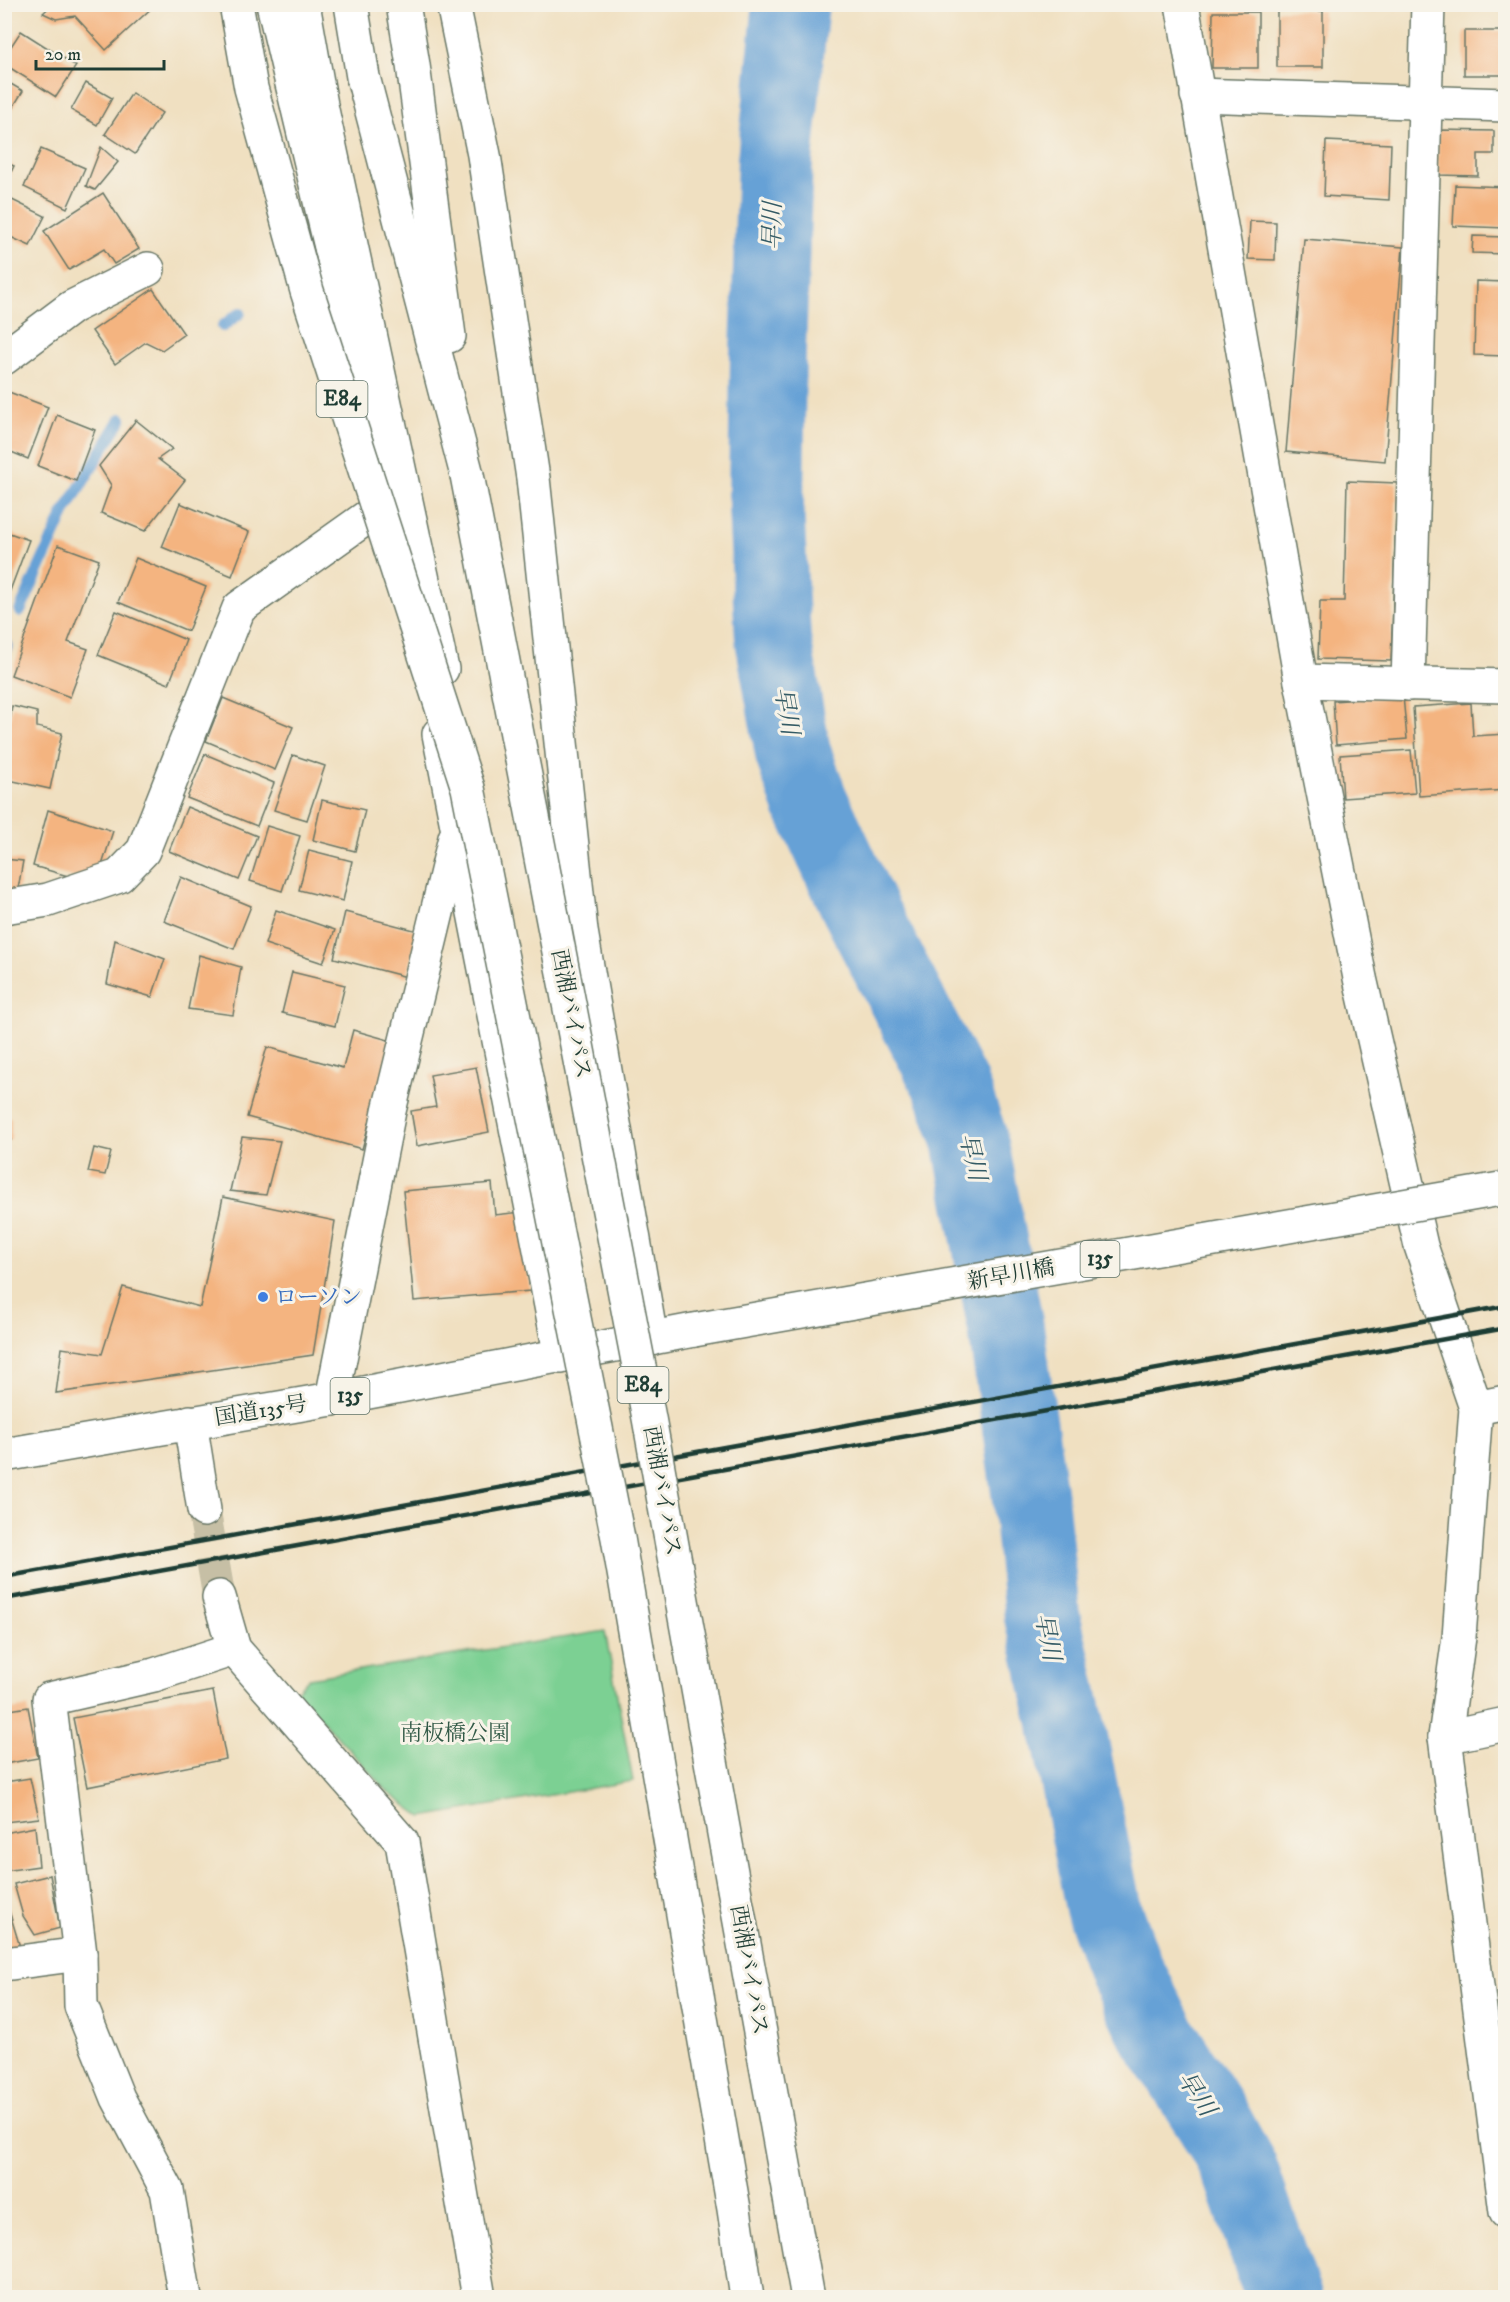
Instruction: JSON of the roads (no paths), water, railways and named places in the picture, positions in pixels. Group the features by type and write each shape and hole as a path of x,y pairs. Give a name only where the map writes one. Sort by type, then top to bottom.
{"main road":[{"name":"E84","path":"236,4 251,88 307,291 468,788"},
{"path":"273,4 392,500 561,1357"},
{"name":"E84","path":"303,4 321,105 468,788 618,1538 734,2209 747,2298"},
{"name":"E84","path":"351,4 363,77 467,475"},
{"name":"E84","path":"403,4 413,64 467,475"},
{"path":"453,4 484,155 533,478 580,931 651,1339"},
{"path":"1182,4 1301,681 1360,978 1421,1246 1491,1405 1445,1737 1505,2203"},
{"path":"1408,684 1428,4"},
{"path":"1197,95 1506,105"},
{"path":"4,358 72,308 148,269"},
{"name":"西湘バイパス","path":"467,475 649,1418 808,2298"},
{"path":"4,907 48,900 119,876 143,851 239,608 392,500"},
{"path":"1301,681 1506,686"},
{"path":"332,1399 389,1111 457,827"},
{"name":"新早川橋","path":"694,1330 1506,1188"},
{"name":"国道135号","path":"4,1455 332,1399 694,1330"},
{"path":"190,1422 204,1510"},
{"path":"219,1597 234,1649 402,1842 479,2298"},
{"path":"185,2298 167,2190 118,2098 81,2006 80,1954 49,1699 154,1675 234,1649"},
{"path":"1445,1737 1506,1724"},
{"path":"4,1964 80,1954"}],"waterway":[{"name":"早川","path":"791,4 775,160 768,350 766,506 773,639 793,753 810,801 859,907 951,1086 970,1140 1006,1328 1031,1506 1042,1616 1071,1743 1103,1907 1124,1966 1156,2032 1214,2122 1240,2170 1284,2298"},
{"path":"223,326 240,313"},
{"path":"20,611 64,513 121,419"},
{"path":"4,653 7,645"}],"tunnel":[{"path":"204,1510 219,1597"}],"railway":[{"path":"4,1577 1506,1306"},
{"path":"4,1599 1506,1328"}],"place":[{"name":"ローソン","path":"263,1297"}],"park label":[{"name":"南板橋公園","path":"455,1733"}]}
